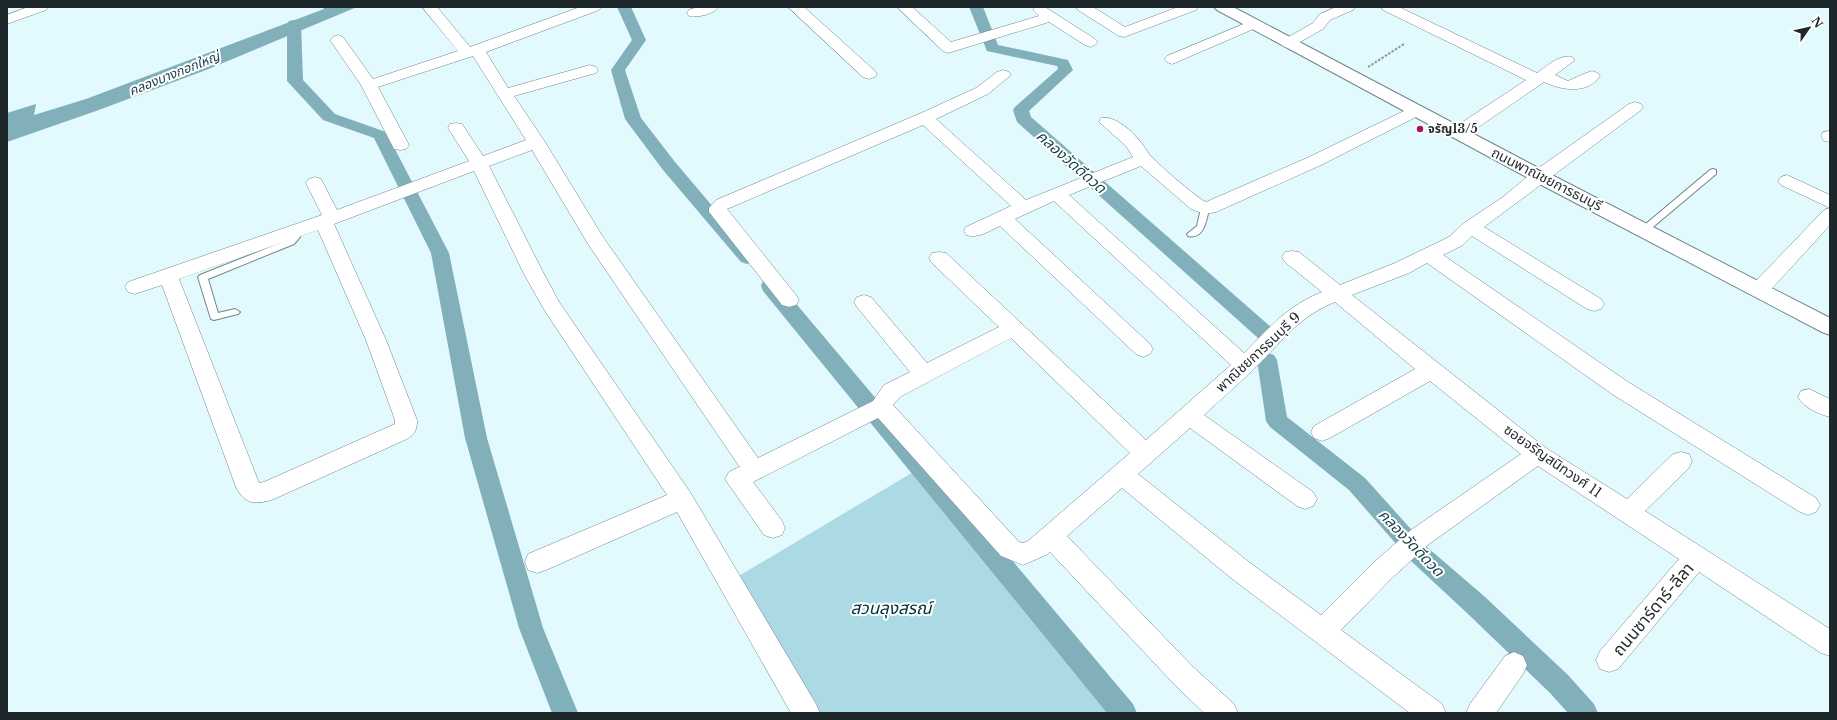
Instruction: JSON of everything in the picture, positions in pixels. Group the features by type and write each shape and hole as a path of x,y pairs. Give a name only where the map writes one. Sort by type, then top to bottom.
{"main road":[{"name":"ถนนพาณิชยการธนบุรี","path":"1222,7 1539,176 1830,327"}],"street":[{"path":"11,14 41,7"},
{"path":"429,7 472,51 504,94 537,142 595,240 747,459"},
{"path":"551,7 562,19"},
{"path":"369,85 472,51 594,7"},
{"path":"694,13 712,7"},
{"path":"795,7 869,74"},
{"path":"904,7 948,48 997,33 1048,11 1090,42"},
{"path":"1083,7 1124,33 1191,7"},
{"path":"1288,43 1318,26 1325,17 1348,7"},
{"path":"1388,7 1541,78 1568,86 1576,85 1592,76"},
{"path":"1172,59 1253,24"},
{"path":"338,40 369,85 400,145"},
{"path":"1458,133 1568,60"},
{"path":"504,94 590,70"},
{"path":"789,300 718,212 718,208 722,204 925,118 982,91 1003,75"},
{"name":"พาณิชยการธนบุรี 9","path":"874,412 1010,549 1023,554 1037,548 1146,454 1244,365 1292,317 1311,304 1429,255 1456,241 1471,227 1509,201 1539,176 1635,107"},
{"path":"1107,122 1133,143 1143,159 1197,205 1205,208 1216,206 1296,170 1416,111"},
{"path":"925,118 1024,208"},
{"path":"456,128 479,163 534,274 552,306 682,499 806,713"},
{"path":"134,287 328,220 410,188 537,142"},
{"path":"973,231 1056,193 1143,159"},
{"path":"1787,181 1830,202"},
{"path":"168,276 248,487 253,493 266,492 399,433 406,428 406,420 315,183"},
{"path":"1056,193 1244,365"},
{"path":"1759,290 1830,214"},
{"path":"1003,218 1143,349"},
{"path":"1471,227 1594,304"},
{"path":"1429,255 1620,388 1808,505"},
{"name":"ซอยจรัญสนิทวงศ์ 11","path":"1292,257 1431,370 1538,454 1830,644"},
{"path":"939,258 1146,454"},
{"path":"864,302 924,374"},
{"path":"773,528 736,479 874,412 892,391 1014,328"},
{"path":"1322,432 1431,370"},
{"path":"1809,397 1830,409"},
{"path":"1188,416 1306,499"},
{"path":"1323,631 1354,597 1411,544 1538,454"},
{"path":"1628,512 1681,461"},
{"path":"1122,474 1240,570 1432,713"},
{"path":"537,562 682,499"},
{"path":"1051,536 1184,676 1224,713"},
{"name":"ถนนซาร์ดาร์-ลีลา","path":"1609,660 1696,557"},
{"path":"1480,713 1514,665"}],"lane":[{"path":"1644,230 1712,172"},
{"path":"1191,234 1201,227 1205,208"},
{"path":"235,312 214,316 204,277 291,242 296,237 294,231"}],"path":[{"path":"1352,77 1404,44"}],"green space":[{"name":"สวนลุงสรณ์","path":"915,471 1116,713 808,713 732,580"}],"water":[{"name":"คลองบางกอกใหญ่","path":"323,7 357,7 206,70 7,142 7,113 36,104 34,115 86,99 324,9"}],"waterway":[{"path":"624,7 639,40 618,70 633,119 669,166 747,258"},
{"name":"คลองวัดดีดวด","path":"976,7 992,48 1063,63 1066,70 1021,110 1023,119 1265,333"},
{"path":"294,24 295,81 329,117 380,135 440,253 476,438 531,628 565,713"},
{"path":"770,286 1124,713"},
{"name":"คลองวัดดีดวด","path":"1267,360 1277,421 1357,484 1419,554 1476,605 1559,684 1585,713"}],"place":[{"name":"จรัญ13/5","path":"1420,129"}]}
